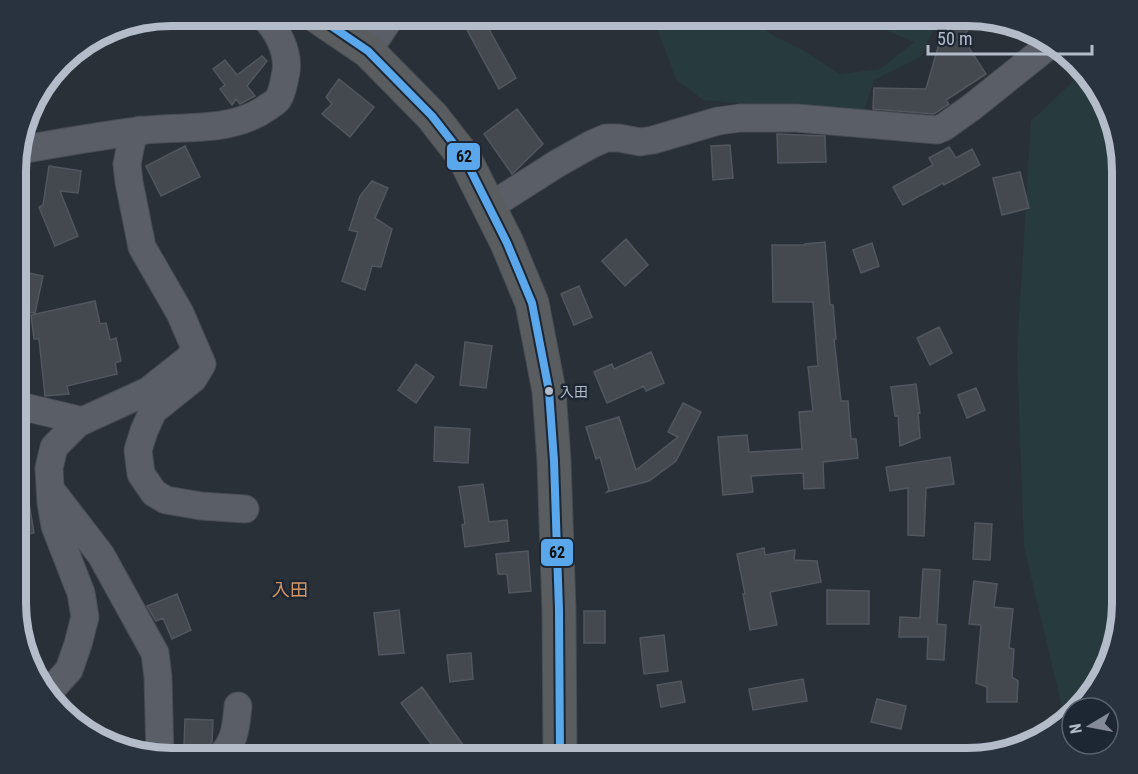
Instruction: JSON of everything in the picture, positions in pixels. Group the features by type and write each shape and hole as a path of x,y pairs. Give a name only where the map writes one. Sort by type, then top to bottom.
{"highway":[{"path":"331,26 368,51 432,116 464,157 507,243 532,303 549,391 554,461 559,610 560,748"}],"street":[{"path":"27,149 140,130 235,123 260,113 278,99 286,68 285,54 279,35 271,26"},
{"path":"368,51 385,26"},
{"path":"489,207 558,163 606,138 640,142 718,121 740,118 796,118 937,130 972,107 1045,48"},
{"path":"140,130 132,139 127,164 142,247 180,313 202,364 193,379 153,411 138,450 141,474 153,493 166,500 201,506 245,509"},
{"path":"52,688 69,669 85,617 81,592 55,526 49,468 54,447 78,423 148,391 187,360 196,349"},
{"path":"26,407 83,421"},
{"path":"50,489 101,555 154,653 158,677 160,748"},
{"path":"227,748 235,733 238,706"}],"green space":[{"path":"656,26 764,26 769,33 804,51 840,74 880,69 914,42 876,26 935,26 921,57 874,80 864,111 703,100 676,79"},
{"path":"1078,77 1098,106 1108,133 1112,161 1112,613 1108,641 1101,659 1079,696 1060,696 1060,698 1024,547 1017,353 1031,121"}],"building":[{"path":"465,26 487,26 516,78 499,89"},
{"path":"948,26 971,26 962,37 986,74 946,100 949,104 934,114 873,109 874,88 926,89 940,40"},
{"path":"262,56 267,61 247,86 255,96 240,104 236,99 232,105 220,89 225,85 213,69 225,60 237,75"},
{"path":"339,79 374,107 350,137 322,114 332,104 326,97"},
{"path":"517,109 543,144 512,174 484,134"},
{"path":"777,134 825,136 826,162 778,163"},
{"path":"730,145 733,178 713,180 711,146"},
{"path":"185,146 200,177 161,196 146,166"},
{"path":"949,147 956,158 972,149 980,165 903,205 893,187 933,165 929,158"},
{"path":"49,166 81,171 78,193 60,191 78,236 55,246 39,207 43,205"},
{"path":"1020,172 1029,208 1002,215 993,178"},
{"path":"372,181 388,188 375,218 392,229 381,267 372,266 365,290 342,281 358,232 349,230 360,196"},
{"path":"626,239 648,265 625,286 602,261"},
{"path":"825,242 841,401 848,401 851,439 856,439 858,458 823,462 824,488 804,489 803,473 751,476 753,492 723,495 718,437 747,435 749,452 802,449 799,412 813,411 808,367 818,366 813,302 773,302 772,245 805,245"},
{"path":"872,243 879,266 861,273 853,250"},
{"path":"26,272 43,276 35,313 26,312"},
{"path":"579,286 592,317 574,325 561,294"},
{"path":"95,301 100,324 106,323 110,340 116,338 121,361 115,363 117,374 67,386 69,394 45,396 39,339 34,339 31,315"},
{"path":"939,327 952,353 930,365 917,338"},
{"path":"465,342 492,346 486,388 460,385"},
{"path":"651,352 664,383 646,391 644,386 607,403 594,372 612,364 614,369"},
{"path":"416,364 434,377 416,403 398,390"},
{"path":"916,384 920,413 918,413 920,438 900,446 898,416 895,416 891,387"},
{"path":"976,388 985,410 967,418 958,395"},
{"path":"683,403 701,412 676,461 649,481 607,492 609,490 600,457 596,459 586,427 619,417 636,470 678,437 668,432"},
{"path":"435,427 470,429 468,463 434,461"},
{"path":"950,457 954,484 926,488 924,536 908,535 908,488 890,491 886,467"},
{"path":"483,484 489,522 507,520 509,541 465,547 462,525 465,524 459,487"},
{"path":"26,485 34,533 26,534"},
{"path":"975,523 992,524 990,560 973,559"},
{"path":"764,548 765,555 795,550 794,560 817,561 821,582 770,592 777,625 750,630 737,554"},
{"path":"528,551 531,591 509,593 507,574 498,574 496,554"},
{"path":"923,569 940,570 937,624 946,625 944,660 927,659 928,637 899,637 900,617 920,618"},
{"path":"974,581 997,584 994,607 1013,609 1009,648 1014,649 1012,677 1018,681 1017,702 987,702 987,687 976,683 981,625 969,624"},
{"path":"827,590 869,591 869,624 827,624"},
{"path":"177,594 191,630 172,639 163,618 156,621 147,606"},
{"path":"399,610 404,653 379,655 374,613"},
{"path":"584,611 605,611 605,643 584,643"},
{"path":"664,635 668,671 644,674 640,638"},
{"path":"471,653 473,679 450,682 447,655"},
{"path":"803,679 807,701 753,710 749,689"},
{"path":"681,681 685,702 661,707 657,685"},
{"path":"422,687 465,748 434,748 401,703"},
{"path":"877,699 906,706 901,729 871,722"},
{"path":"185,719 213,720 212,742 206,748 184,747"}],"transit line":[{"name":"62","path":"331,26 368,51 432,116 464,157 507,243 532,303 549,391 554,461 559,610 560,748"}],"place":[{"name":"入田","path":"549,391"}],"district":[{"name":"入田","path":"290,590"}]}
